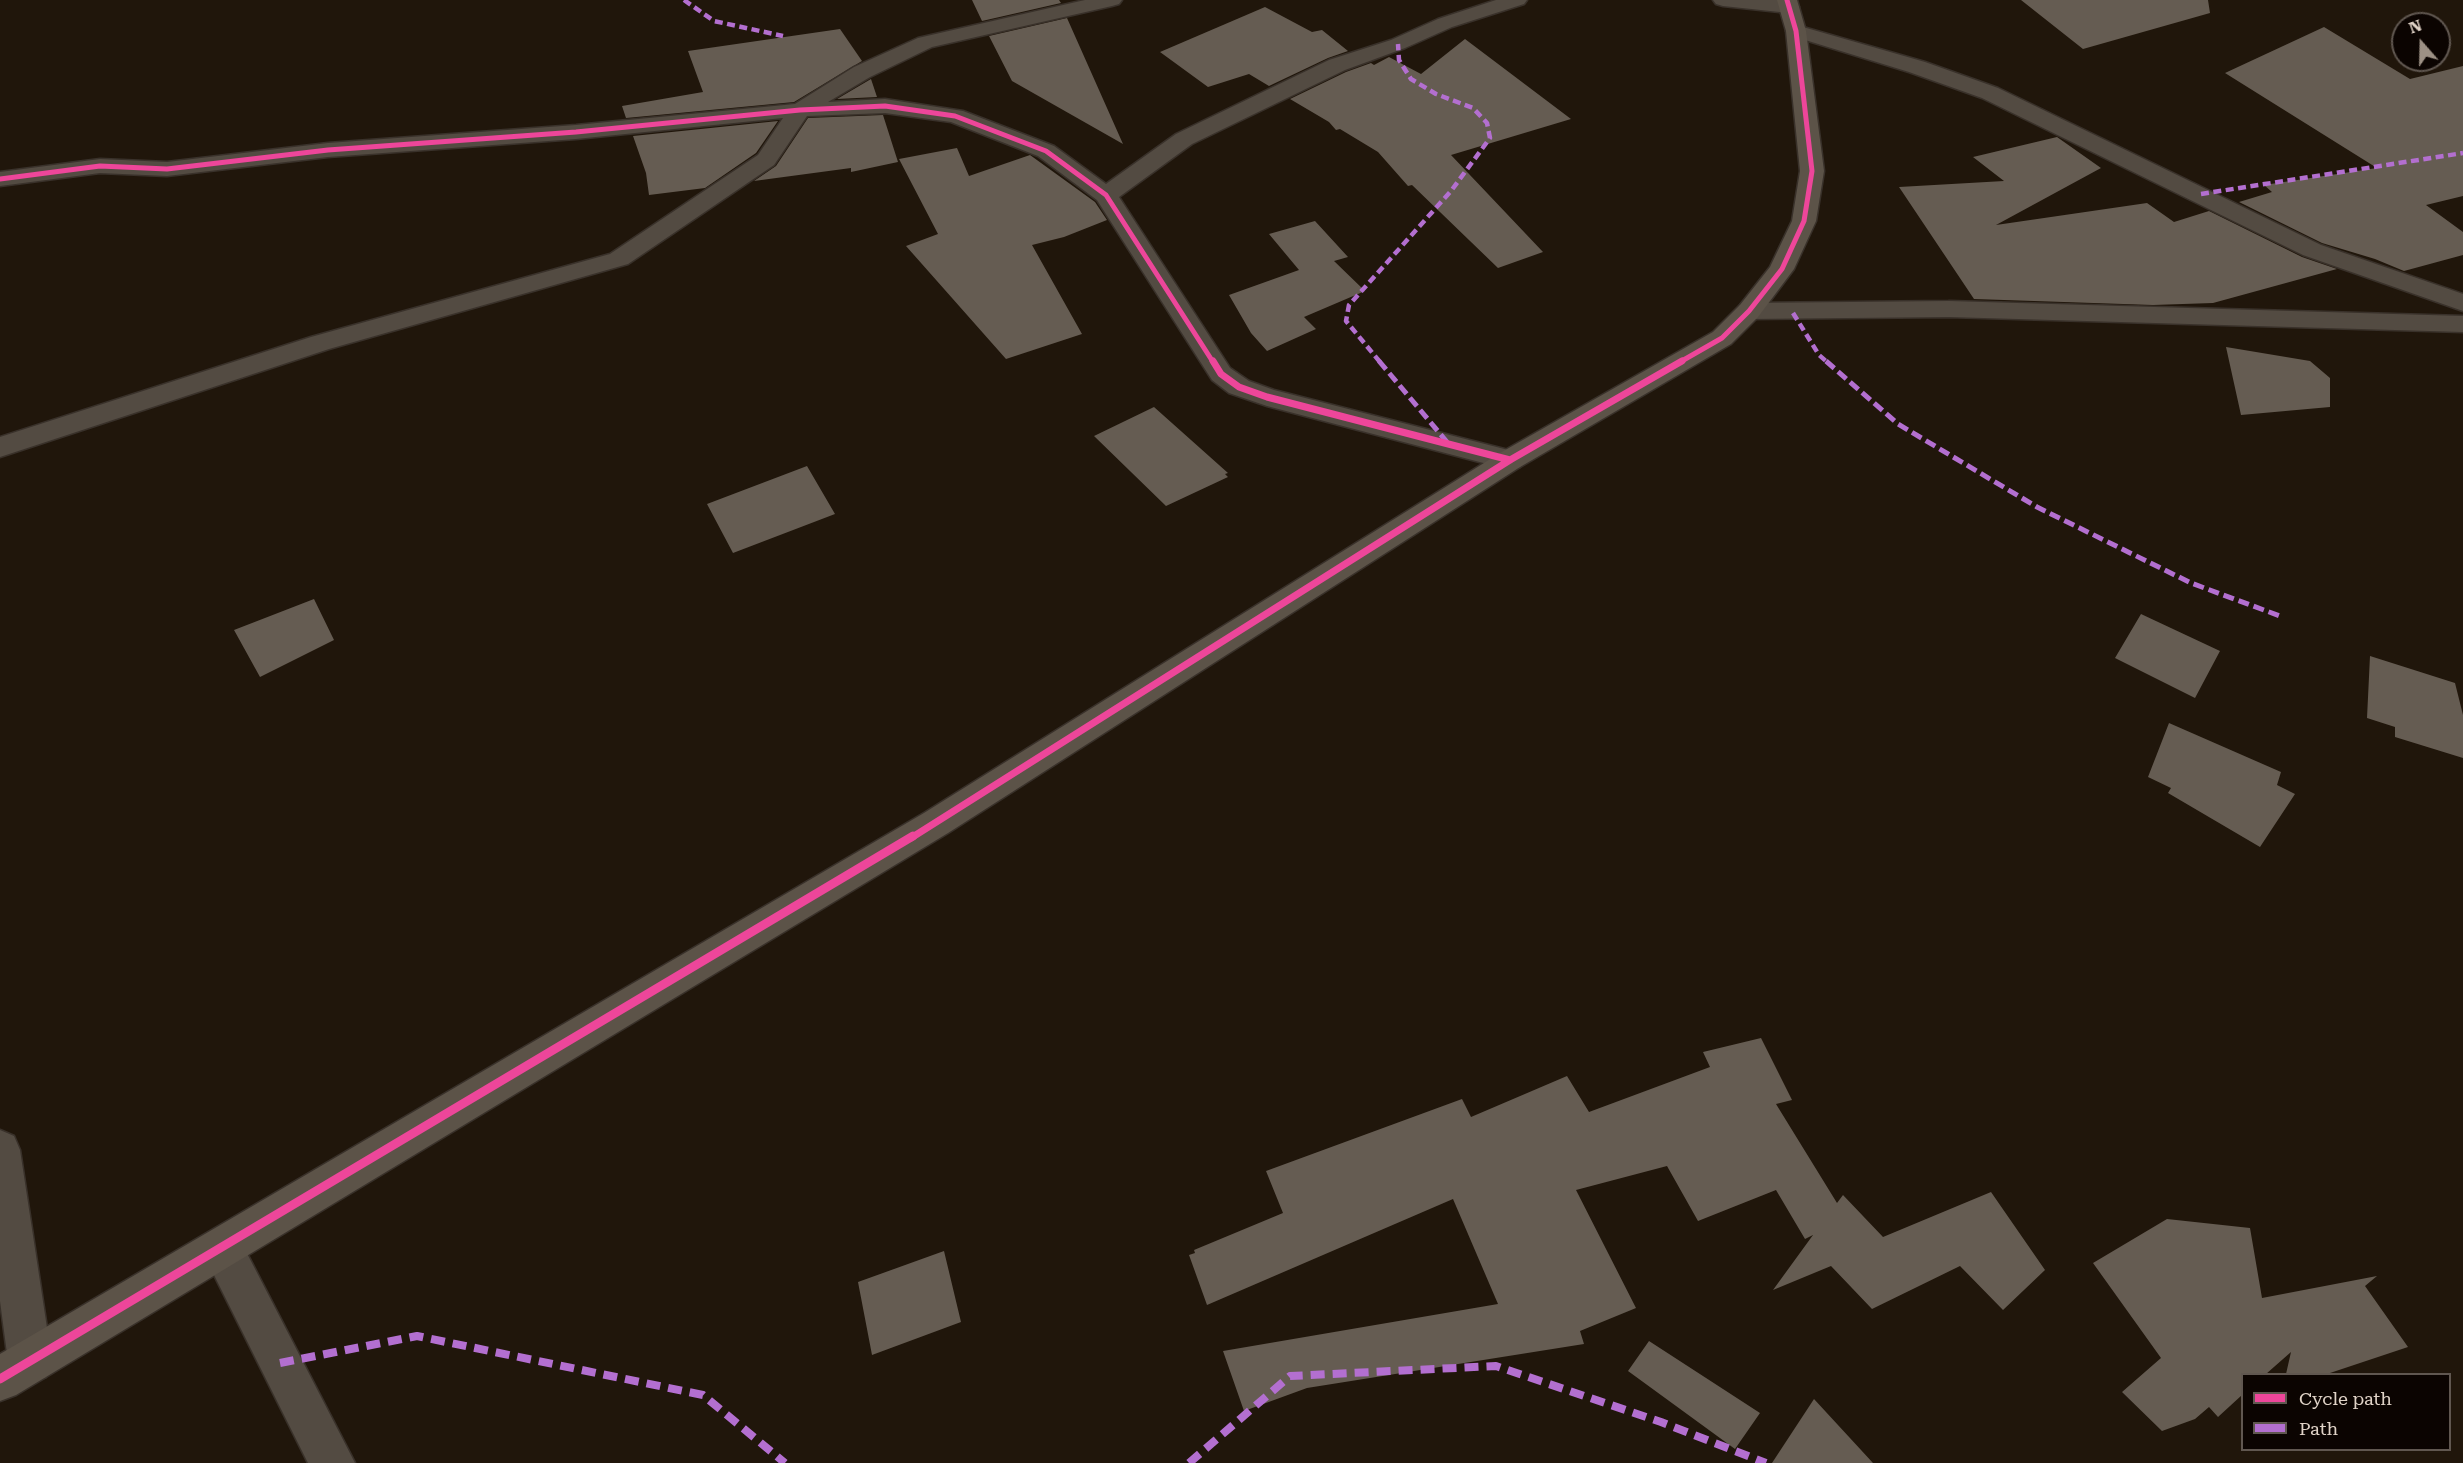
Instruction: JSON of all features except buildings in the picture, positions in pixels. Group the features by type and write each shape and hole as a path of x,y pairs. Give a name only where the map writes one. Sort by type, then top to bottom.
{"street":[{"path":"0,447 320,343 619,259 766,160 800,110 862,72 925,42 1112,0"},
{"path":"1106,195 1184,139 1337,65 1398,44 1445,23 1517,0"},
{"path":"1723,0 1791,13 1917,67 1990,93 2312,250 2463,303"},
{"path":"0,1150 15,1370 936,823 1510,460 1722,338 1749,311 1782,269 1804,221 1812,171 1791,13"},
{"path":"0,179 100,166 166,169 328,150 576,132 800,110 885,106 955,116 1046,151 1106,195 1221,374 1239,387 1267,397 1510,460"},
{"path":"1749,311 1949,309 2463,324"},
{"path":"222,1249 332,1463"}],"marked path":[{"path":"684,0 714,21 783,36"},
{"path":"1398,44 1399,60 1411,79 1436,94 1473,108 1487,123 1490,138 1451,191 1362,288 1349,305 1346,321 1447,442"},
{"path":"2201,194 2463,153"},
{"path":"1793,313 1819,355 1898,424 2037,507 2191,583 2280,616"},
{"path":"280,1363 417,1336 703,1395 785,1463"},
{"path":"1189,1463 1290,1376 1496,1366 1661,1422 1766,1463"}],"cycle path":[{"path":"0,1379 936,823 1510,460 1722,338 1749,311 1782,269 1804,221 1812,171 1796,31 1787,0"},
{"path":"0,179 100,166 167,169 328,150 576,132 800,110 885,106 955,116 1046,151 1106,195 1221,374 1239,387 1267,397 1510,460"}]}
